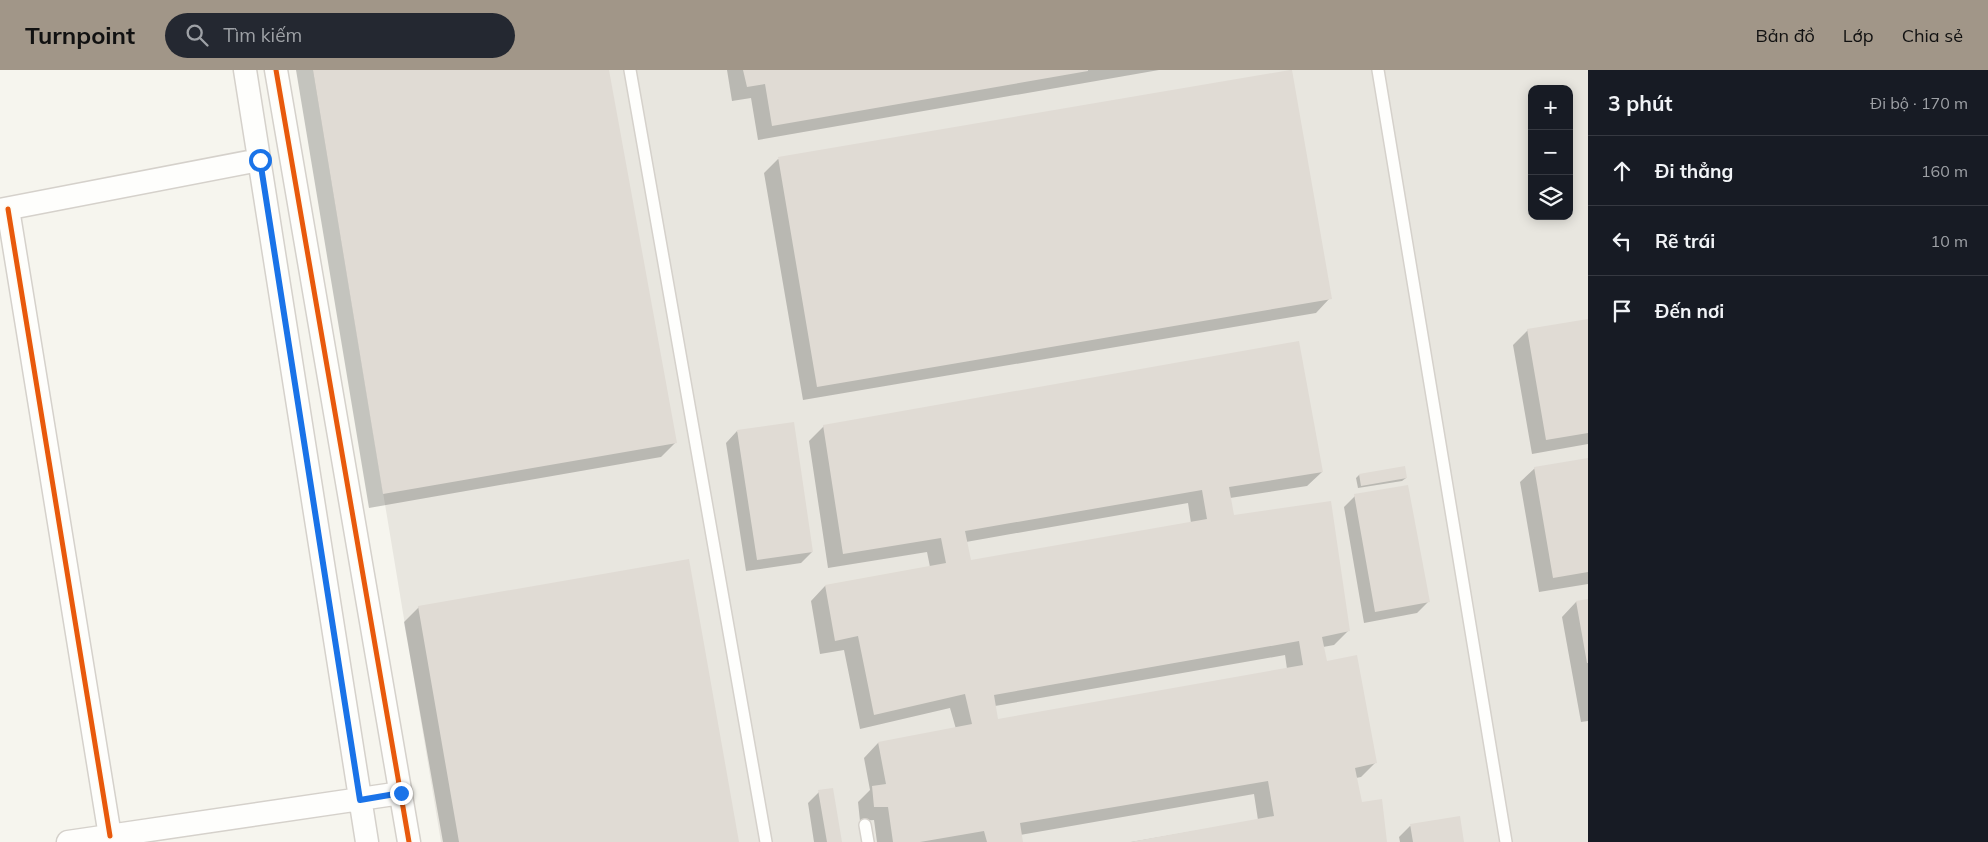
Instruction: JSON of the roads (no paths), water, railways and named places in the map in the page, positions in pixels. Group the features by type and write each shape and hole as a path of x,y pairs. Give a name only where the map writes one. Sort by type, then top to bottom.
{"street":[{"path":"244,70 260,160 367,842"},
{"path":"276,70 409,842"},
{"path":"110,836 4,210 260,160"},
{"path":"68,842 401,793"}],"lane":[{"path":"630,70 766,842"},
{"path":"1378,70 1506,842"},
{"path":"865,825 868,842"}]}
